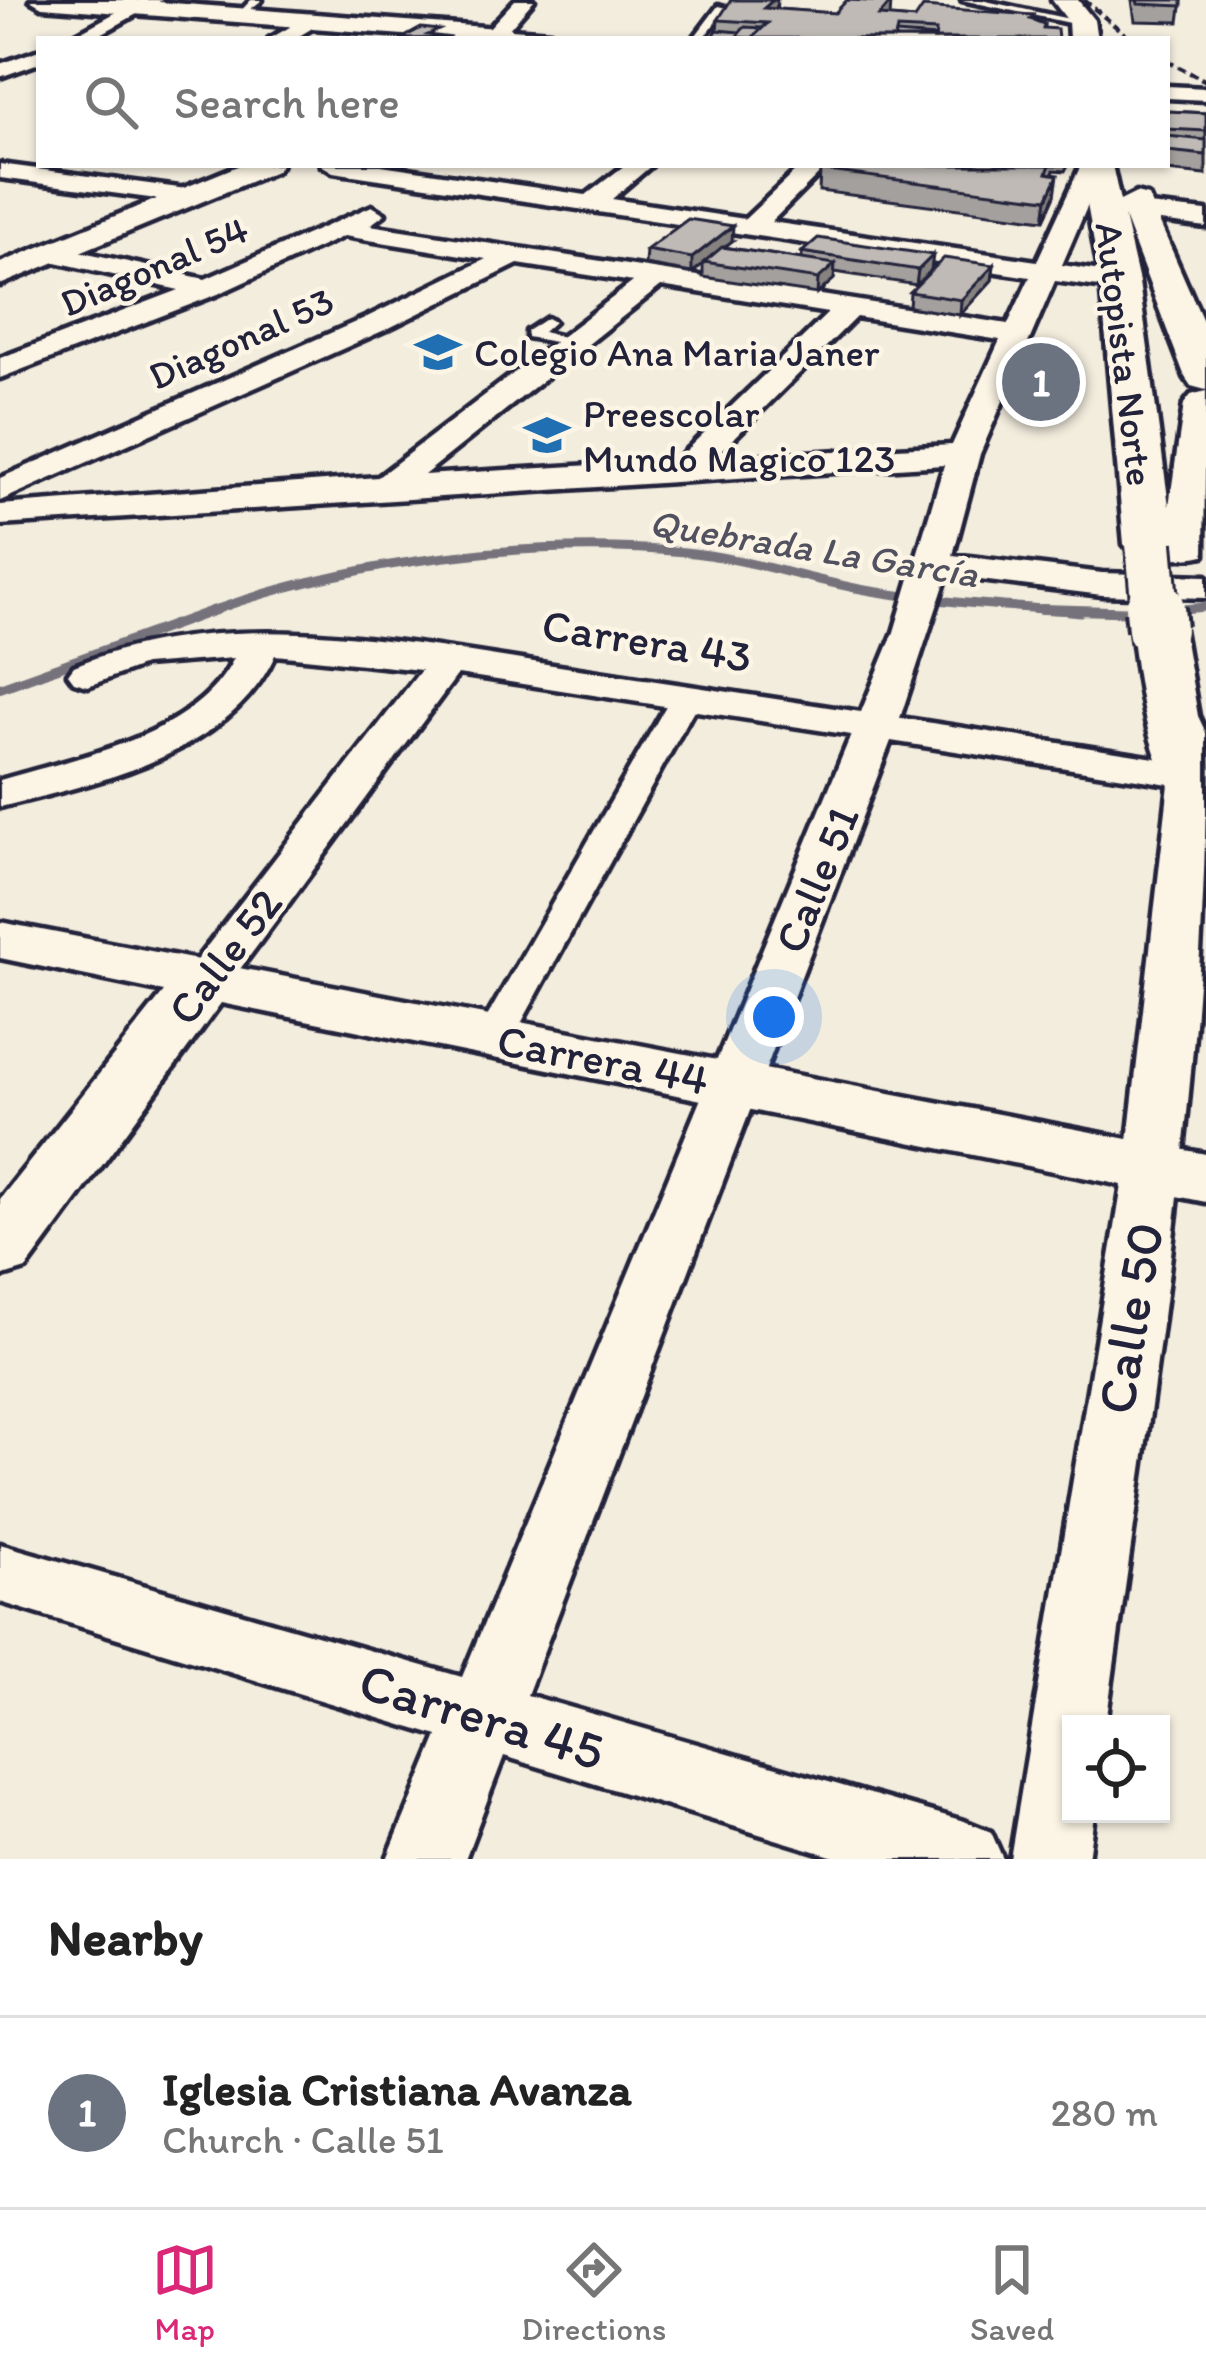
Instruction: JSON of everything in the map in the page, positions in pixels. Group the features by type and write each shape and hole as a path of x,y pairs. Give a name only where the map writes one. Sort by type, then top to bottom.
{"main road":[{"path":"1065,0 1082,31"},
{"name":"Autopista Norte","path":"1096,168 1178,586"},
{"name":"Autopista Norte","path":"1127,168 1165,282 1203,358"},
{"name":"Autopista Norte","path":"1178,586 1206,404"},
{"path":"1178,586 1206,712"},
{"path":"1178,586 1165,698 1199,787"}],"street":[{"path":"487,36 525,0"},
{"path":"33,3 248,7 310,23"},
{"path":"83,36 142,7 473,36"},
{"path":"285,36 310,23"},
{"path":"0,71 36,57"},
{"path":"1170,89 1206,90"},
{"path":"0,168 36,150"},
{"path":"0,168 194,197"},
{"path":"0,274 259,168"},
{"path":"378,168 453,173 592,203 1120,282"},
{"path":"592,203 636,168"},
{"path":"751,227 813,168"},
{"name":"Calle 51","path":"426,1859 913,632 964,454 1094,168"},
{"name":"Diagonal 54","path":"0,369 208,288 453,173"},
{"path":"1139,212 1206,218"},
{"path":"342,228 1017,334"},
{"path":"56,254 208,288"},
{"name":"Diagonal 53","path":"0,491 377,323 514,255"},
{"path":"387,487 559,333 656,277"},
{"path":"686,470 769,382 850,308"},
{"path":"0,515 964,454"},
{"path":"935,564 1102,584 1178,586"},
{"path":"0,794 170,737 202,720 230,699 255,663 260,644"},
{"name":"Carrera 43","path":"88,674 137,654 260,644 448,661 876,727 1199,787"},
{"name":"Calle 52","path":"0,1250 448,661"},
{"path":"494,1038 686,697"},
{"name":"Calle 50","path":"1049,1859 1179,1173 1199,787"},
{"name":"Carrera 44","path":"0,940 1179,1173"},
{"name":"Carrera 45","path":"0,1574 964,1859"}],"lane":[{"path":"968,0 1082,31"},
{"path":"700,36 721,8"},
{"path":"1038,29 1082,31"}],"building":[{"path":"731,0 773,0 764,8 835,13 847,0 891,2 879,16 915,19 923,7 1033,15 1030,19 1044,24 1043,28 1057,29 1058,36 935,36 936,31 897,29 896,36 754,36 768,23 718,20"},
{"path":"1137,0 1182,0 1182,6 1138,4"},
{"path":"745,27 762,28 754,36 736,36"},
{"path":"421,28 439,30 428,35 436,36 406,36"},
{"path":"717,30 740,32 737,36 714,36"},
{"path":"1170,111 1206,113 1206,131 1170,129"},
{"path":"1170,136 1206,140 1206,155 1170,151"},
{"path":"1049,168 1047,173 1058,175 1047,199 820,170"},
{"path":"688,219 733,226 692,258 646,250"},
{"path":"818,238 933,255 918,270 802,252"},
{"path":"722,247 835,264 818,279 704,262"},
{"path":"944,258 994,265 961,300 910,292"},
{"path":"1033,364 1058,367 1052,384 1026,382"}],"waterway":[{"name":"Quebrada La García","path":"216,610 382,566 567,548 685,552 898,595 1046,609"},
{"name":"Quebrada La García","path":"1183,609 1169,610 1206,607"},
{"name":"Quebrada La García","path":"1046,609 1143,612"},
{"name":"Quebrada La García","path":"1046,609 1080,612"},
{"name":"Quebrada La García","path":"0,688 216,610"},
{"name":"Quebrada La García","path":"209,612 216,610"}],"railway":[{"path":"1084,0 1127,36"},
{"path":"1170,63 1206,81"}],"place":[{"name":"Colegio Ana Maria Janer","path":"438,352"},
{"name":"Iglesia Cristiana Avanza","path":"1041,382"},
{"name":"Preescolar Mundo Magico 123","path":"547,435"}]}
